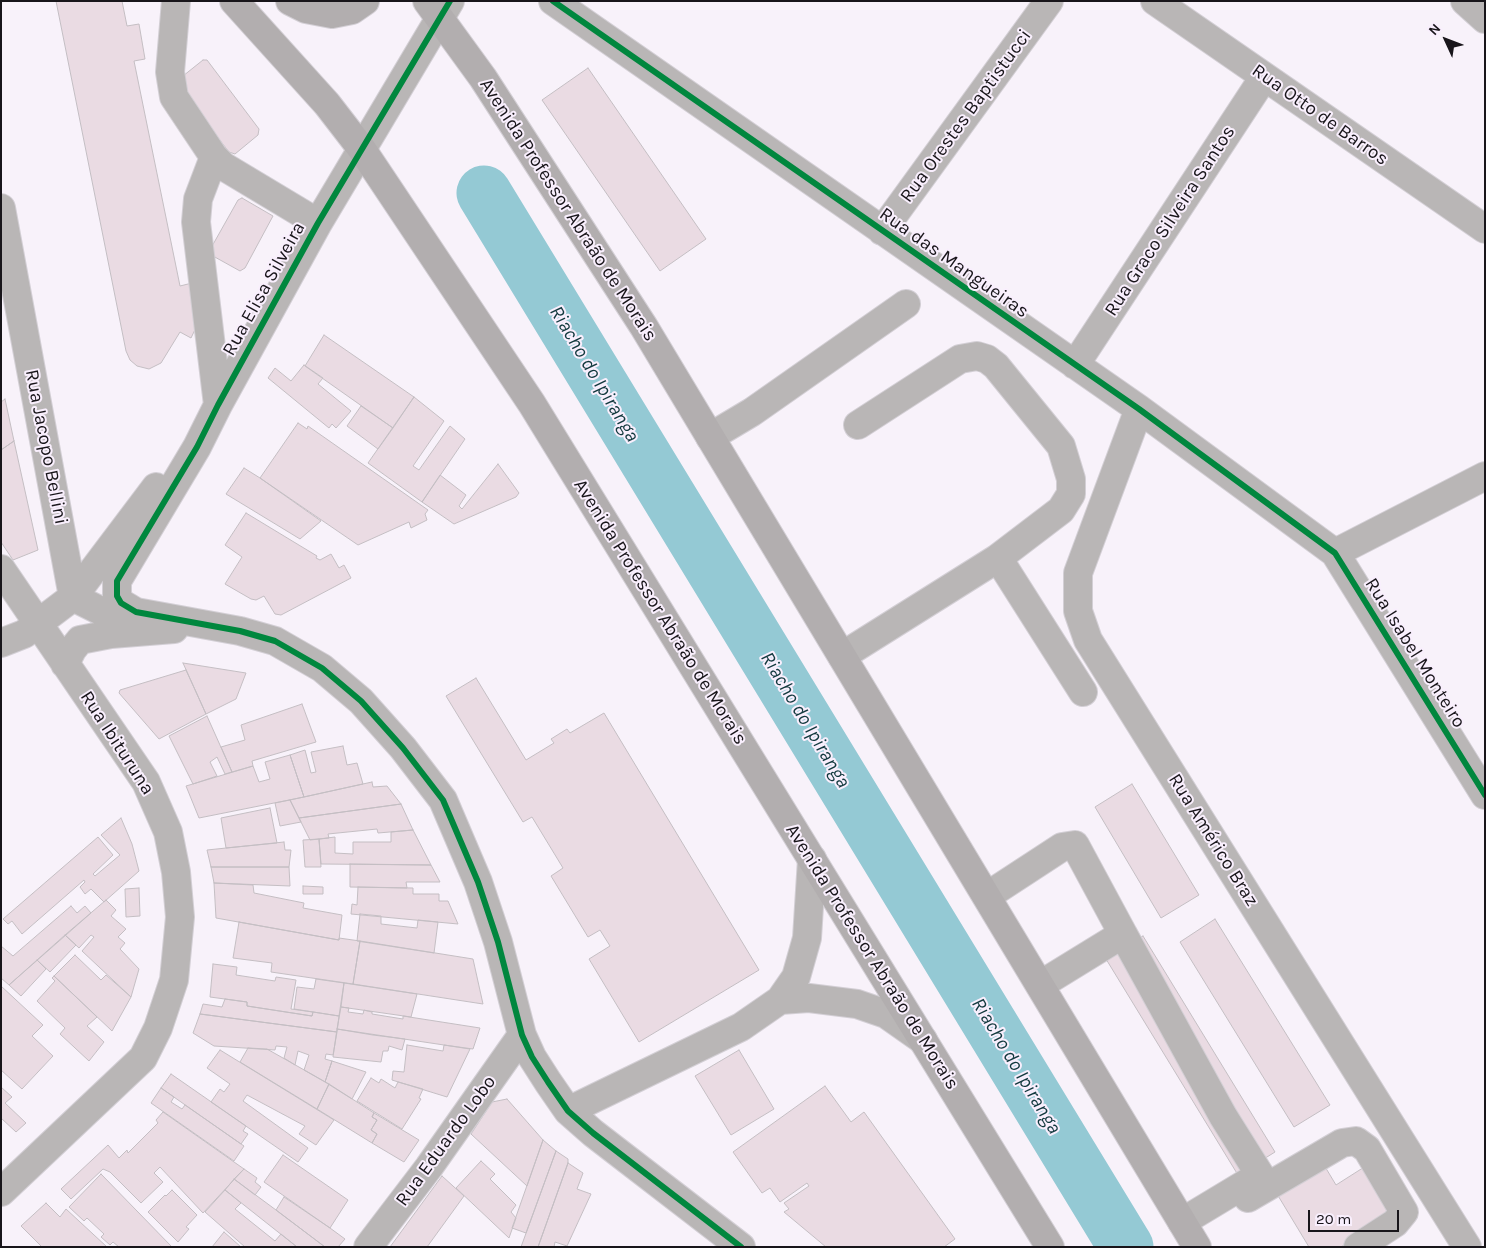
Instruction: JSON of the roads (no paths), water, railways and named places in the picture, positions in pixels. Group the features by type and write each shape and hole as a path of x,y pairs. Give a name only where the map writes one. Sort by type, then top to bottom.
{"main road":[{"name":"Avenida Professor Abraão de Morais","path":"234,1 327,104 361,148 532,404 923,1040 1045,1243"},
{"path":"290,1 306,10 332,14 352,10 365,1"},
{"name":"Avenida Professor Abraão de Morais","path":"439,7 644,327 1190,1234"}],"street":[{"path":"176,1 170,72 170,90 174,97 214,157 235,175 264,189 318,223"},
{"name":"Rua das Mangueiras","path":"553,1 1139,409 1335,553"},
{"name":"Rua Orestes Baptistucci","path":"882,231 1049,1"},
{"name":"Rua Otto de Barros","path":"1154,1 1485,229"},
{"path":"1465,1 1485,19"},
{"name":"Rua Elisa Silveira","path":"206,626 136,612 121,603 117,596 117,581 169,496 318,223 439,7"},
{"name":"Rua Graco Silveira Santos","path":"1075,365 1264,76"},
{"path":"214,157 198,199 196,222 218,405"},
{"name":"Rua Jacopo Bellini","path":"1,208 73,597"},
{"path":"710,436 752,412 906,304"},
{"path":"842,656 998,558 1061,510 1071,494 1072,479 1069,464 1061,446 996,366 988,359 977,356 960,359 858,425"},
{"name":"Rua Elisa Silveira","path":"1,643 24,634 73,597 218,405"},
{"name":"Rua Américo Braz","path":"1139,409 1078,573 1078,612 1088,640 1468,1247"},
{"path":"1335,553 1485,476"},
{"name":"Rua Isabel Monteiro","path":"1335,553 1485,795"},
{"path":"998,558 1082,692"},
{"name":"Rua Ibituruna","path":"1,570 146,782 168,832 176,872 180,917 174,980 158,1028 143,1058 1,1192"},
{"path":"73,597 101,611 156,630"},
{"path":"65,664 80,640 156,630 206,626 240,631 275,641 322,668 361,702 403,748 443,800 478,882 498,942 522,1034 532,1057 568,1111 593,1133 741,1247"},
{"path":"987,896 1062,846 1074,845 1081,854 1223,1116 1260,1175 1190,1234"},
{"path":"568,1111 741,1027 780,1000 796,977 807,938 812,859"},
{"path":"1040,985 1123,934"},
{"path":"780,1000 809,998 857,1004 886,1014 923,1040"},
{"name":"Rua Eduardo Lobo","path":"368,1247 429,1167 522,1034"},
{"path":"1190,1234 1342,1143 1356,1141 1367,1149 1404,1212 1395,1224 1358,1247"},
{"path":"1468,1247 1485,1238"}],"waterway":[{"name":"Riacho do Ipiranga","path":"484,193 1126,1247"}]}
